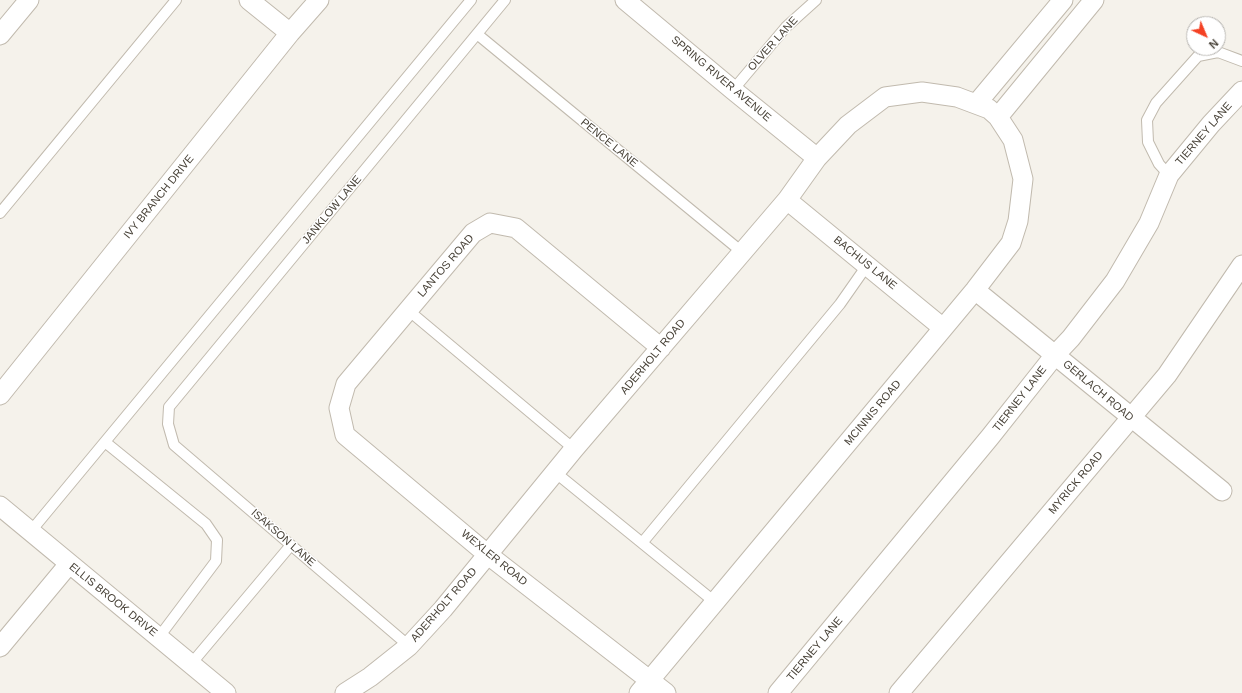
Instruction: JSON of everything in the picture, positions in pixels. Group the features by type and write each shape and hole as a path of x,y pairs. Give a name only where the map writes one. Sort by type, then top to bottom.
{"street":[{"path":"0,35 29,0"},
{"path":"249,0 290,33"},
{"name":"IVY BRANCH DRIVE","path":"0,395 290,33 319,0"},
{"path":"988,110 1063,0"},
{"path":"988,110 1094,0"},
{"name":"SPRING RIVER AVENUE","path":"636,3 732,90 818,158"},
{"name":"TIERNEY LANE","path":"778,693 990,437 1055,354 1071,338 1115,281 1149,222 1169,175 1211,124 1242,91"},
{"name":"ADERHOLT ROAD","path":"345,693 370,677 409,646 443,609 487,554 556,473 574,449 787,200 818,158 848,125 885,97 922,92 957,97 988,110"},
{"name":"MCINNIS ROAD","path":"645,686 716,603 975,290 1011,243 1018,221 1023,179 1012,140 988,110"},
{"name":"BACHUS LANE","path":"787,200 868,264 943,328"},
{"name":"LANTOS ROAD","path":"339,408 346,384 473,233 490,223 516,228 661,348"},
{"name":"MYRICK ROAD","path":"899,693 1167,375 1242,265"},
{"name":"GERLACH ROAD","path":"975,290 1222,491"},
{"name":"WEXLER ROAD","path":"339,408 345,435 645,686 666,693"},
{"name":"ELLIS BROOK DRIVE","path":"0,506 226,693"},
{"path":"0,647 69,564"}],"lane":[{"path":"0,213 176,0"},
{"path":"31,531 471,0"},
{"name":"JANKLOW LANE","path":"168,424 169,407 505,0"},
{"name":"OLVER LANE","path":"732,90 786,27 816,0"},
{"name":"PENCE LANE","path":"477,34 742,252"},
{"path":"1169,175 1159,164 1148,142 1148,120 1156,103 1198,56 1218,52 1242,62"},
{"path":"642,543 840,304 868,264"},
{"path":"408,310 574,449"},
{"name":"ISAKSON LANE","path":"168,424 174,445 409,646"},
{"path":"105,442 206,524 217,540 216,561 159,637"},
{"path":"556,473 716,603"},
{"path":"192,664 291,545"}]}
